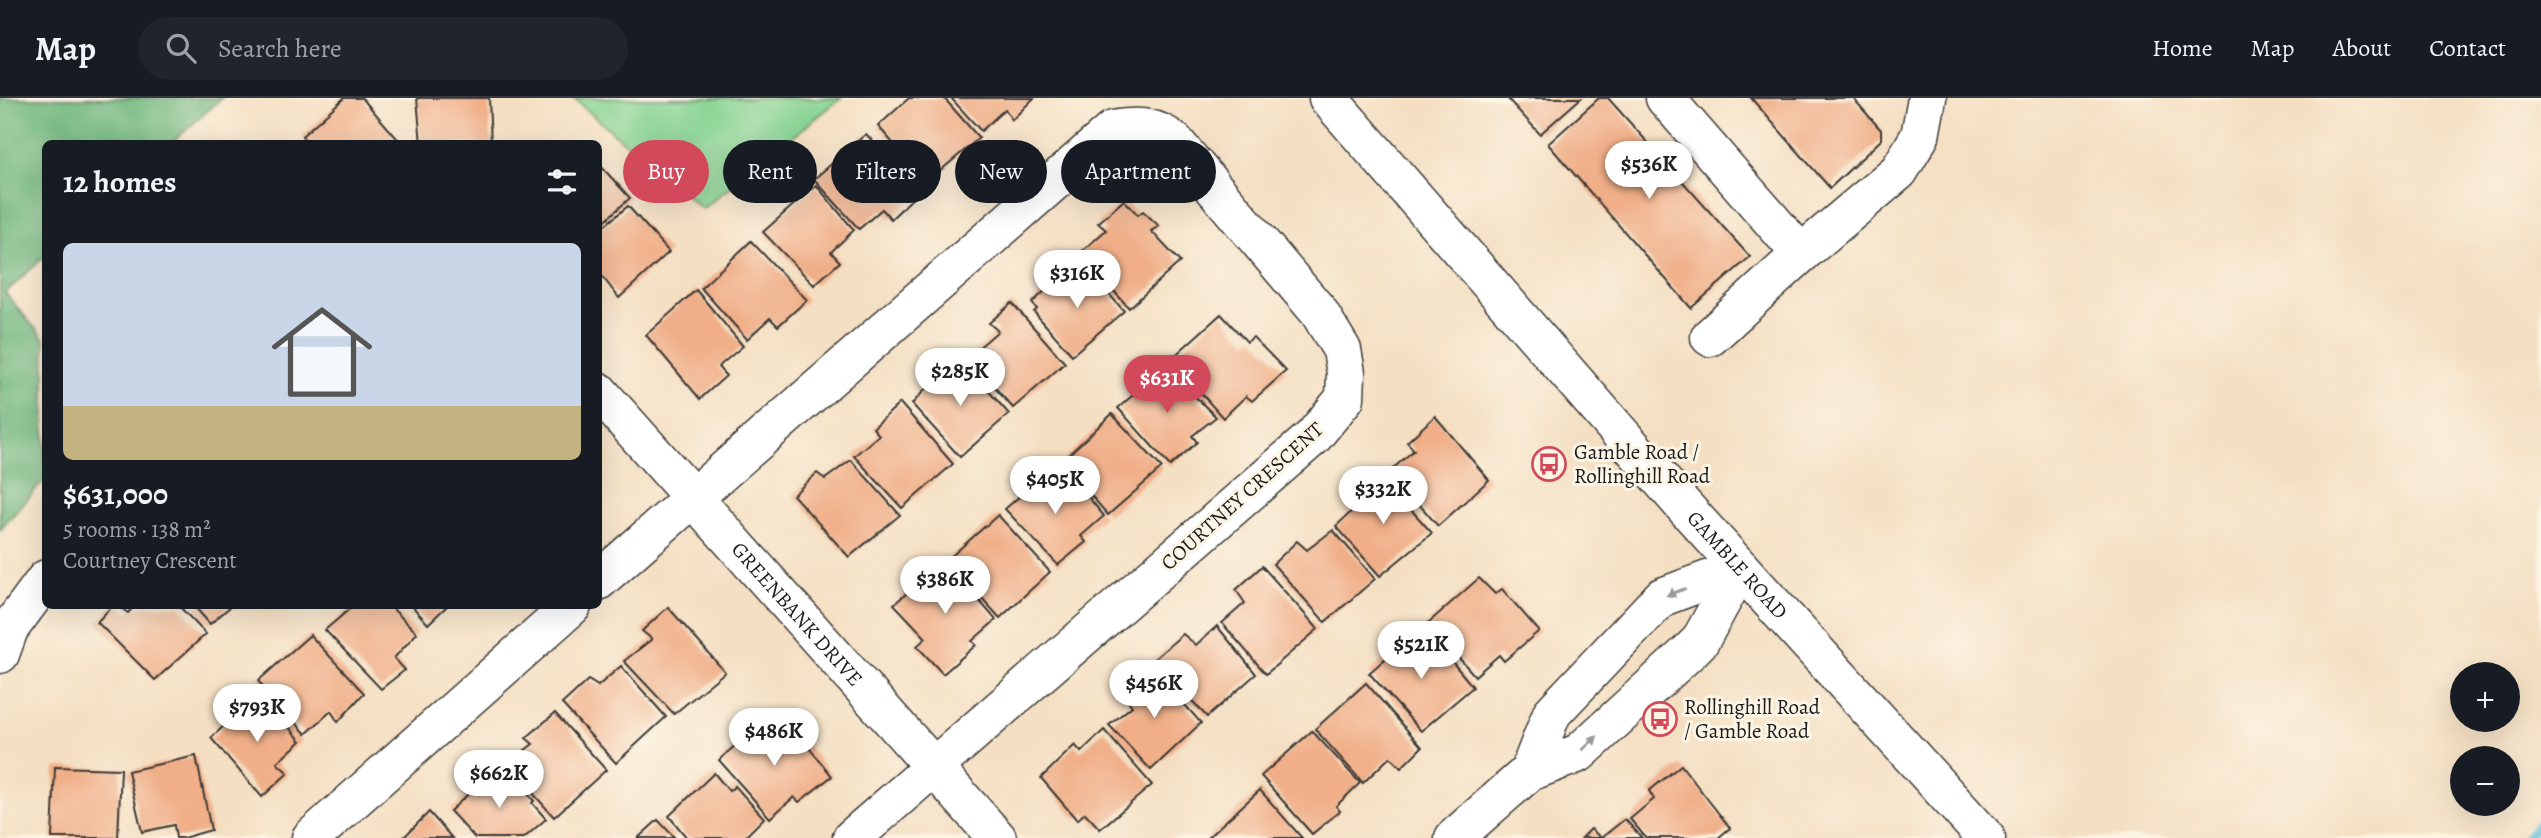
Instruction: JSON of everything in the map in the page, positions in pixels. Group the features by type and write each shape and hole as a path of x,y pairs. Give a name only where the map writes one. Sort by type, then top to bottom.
{"street":[{"name":"GAMBLE ROAD","path":"1328,98 1682,504 1986,838"},
{"path":"1665,98 1801,254"},
{"path":"1710,337 1801,254 1899,171 1920,136 1927,98"},
{"name":"COURTNEY CRESCENT","path":"602,578 1113,130 1135,126 1163,132 1175,142 1319,312 1342,350 1346,373 1345,398 1313,436 852,838"},
{"name":"GREENBANK DRIVE","path":"602,395 997,838"},
{"path":"1530,772 1552,713 1662,597 1740,568"},
{"path":"1454,838 1530,772 1580,753 1695,646 1740,568"},
{"path":"0,654 9,629 42,584"},
{"path":"311,838 569,609"}],"green space":[{"path":"0,98 222,98 174,140 42,140 42,259 5,293 42,336 42,482 0,530"},
{"path":"573,98 841,98 788,140 723,140 723,192 702,209 695,203 709,203 709,140 623,141"}],"building":[{"path":"344,98 362,98 399,140 305,140 302,136"},
{"path":"417,98 489,98 491,140 421,140"},
{"path":"909,98 944,98 979,138 955,140 955,158 941,170 941,140 890,140 878,126"},
{"path":"951,98 1034,98 1012,120 1005,109 981,131"},
{"path":"1507,98 1581,98 1540,134"},
{"path":"1599,98 1608,98 1750,257 1691,308 1548,144"},
{"path":"1751,98 1853,98 1881,130 1881,140 1830,188"},
{"path":"866,134 871,140 859,140"},
{"path":"831,164 831,198 817,182 817,176"},
{"path":"602,167 623,190 624,203 602,223"},
{"path":"817,186 854,230 831,252 840,262 814,285 763,232 796,203 817,203"},
{"path":"836,203 908,203 891,219 882,209 859,229"},
{"path":"1121,203 1127,203 1138,215 1143,211 1159,226 1151,231 1180,262 1129,308 1080,253 1106,230 1098,223"},
{"path":"628,206 669,252 619,298 602,276 602,228"},
{"path":"751,241 807,300 778,326 770,318 747,339 701,288"},
{"path":"1085,267 1124,311 1072,355 1034,312 1037,309 1032,303 1051,285 1056,291"},
{"path":"696,290 743,346 718,367 726,376 700,399 646,335"},
{"path":"1012,303 1065,363 1013,408 968,357 998,331 989,323"},
{"path":"1221,314 1247,342 1253,337 1286,371 1252,401 1246,396 1223,418 1171,359"},
{"path":"961,360 1009,414 960,457 912,404 938,375 942,377"},
{"path":"1165,367 1216,417 1192,436 1197,442 1170,466 1118,408"},
{"path":"900,403 953,464 902,508 854,456 879,435 873,428"},
{"path":"1112,414 1162,468 1108,515 1082,485 1087,480 1066,457"},
{"path":"1435,416 1489,480 1438,526 1390,471 1414,450 1407,442"},
{"path":"851,460 900,515 849,557 793,495 817,473 825,479"},
{"path":"1052,468 1074,492 1080,487 1104,516 1081,536 1086,542 1058,565 1005,509"},
{"path":"1377,472 1432,533 1380,576 1336,526 1364,500 1356,491"},
{"path":"998,515 1050,572 1000,618 947,560"},
{"path":"1333,530 1375,579 1325,622 1273,564 1297,541 1307,550"},
{"path":"945,561 996,620 972,641 976,645 943,674 917,646 926,638 894,604"},
{"path":"1262,566 1318,629 1266,674 1222,623 1245,603 1236,590"},
{"path":"1479,578 1495,594 1502,589 1539,631 1504,661 1499,655 1475,676 1428,623"},
{"path":"668,607 725,672 674,714 624,661 652,639 642,631"},
{"path":"109,609 122,609 128,613 131,609 182,609 206,634 155,680 97,622"},
{"path":"197,609 228,609 210,624"},
{"path":"350,609 393,609 417,633 394,658 405,670 381,689 325,630"},
{"path":"415,609 444,609 428,624"},
{"path":"1217,626 1256,674 1207,717 1154,659 1183,634 1196,645"},
{"path":"1416,632 1438,657 1444,652 1473,687 1421,731 1369,673"},
{"path":"310,635 364,693 338,722 331,711 306,734 258,681"},
{"path":"621,666 666,717 616,763 562,704 588,680 598,686"},
{"path":"1152,668 1201,723 1151,770 1109,725 1132,706 1124,695"},
{"path":"1366,683 1422,747 1401,768 1390,757 1363,783 1315,729"},
{"path":"259,693 301,741 277,763 288,773 262,797 211,738"},
{"path":"555,713 606,770 554,817 507,764 533,744 526,738"},
{"path":"768,716 799,750 806,744 832,776 799,802 794,797 770,818 719,760"},
{"path":"1104,730 1152,785 1100,829 1085,813 1077,820 1041,778 1075,745 1081,752"},
{"path":"1312,731 1360,783 1336,806 1340,811 1312,834 1261,776"},
{"path":"196,756 211,830 183,838 176,838 174,825 142,832 128,771"},
{"path":"1681,765 1730,828 1718,838 1646,838 1630,819 1654,799 1649,791"},
{"path":"55,767 121,769 118,838 52,838"},
{"path":"505,768 546,819 524,838 475,838 450,811 478,785 481,788"},
{"path":"714,773 729,791 735,786 764,818 744,838 687,838 669,816"},
{"path":"1260,790 1302,838 1207,838"},
{"path":"429,812 452,838 403,838"},
{"path":"1625,819 1642,838 1601,838"},
{"path":"658,820 675,838 638,838"},
{"path":"1591,829 1601,838 1582,838"}],"waterway":[{"path":"2526,838 2541,821"}],"place":[{"name":"Gamble Road / Rollinghill Road","path":"1549,464"},
{"name":"Rollinghill Road / Gamble Road","path":"1660,719"}]}
